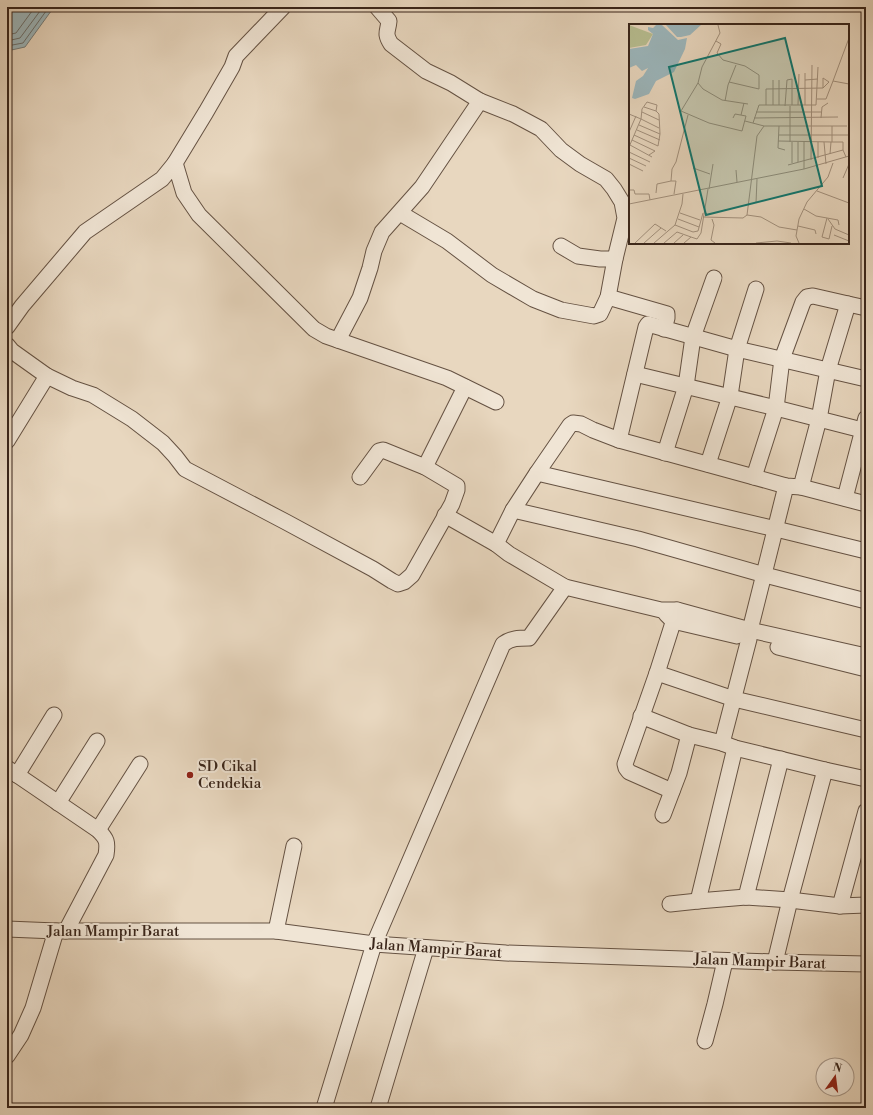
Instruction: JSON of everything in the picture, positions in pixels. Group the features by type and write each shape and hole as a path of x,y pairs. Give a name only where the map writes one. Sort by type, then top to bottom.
{"street":[{"path":"7,327 22,306 85,232 162,180 175,163 206,112 232,67 236,56 283,7"},
{"path":"377,7 389,20 387,35 391,44 426,70 480,101 513,114 541,129 561,150 580,164 606,179 622,202 626,218 615,259 608,297 600,314 594,316 561,310 533,299 492,274 447,241 400,213"},
{"path":"338,340 360,298 374,251 382,232 422,187 480,101"},
{"path":"175,163 184,193 199,215 314,330 326,336 447,378 496,402"},
{"path":"561,246 578,256 600,259 615,259"},
{"path":"665,453 686,386 694,338 714,278"},
{"path":"708,464 730,396 736,349 756,289"},
{"path":"754,477 776,408 782,359 803,302 807,297 813,296 866,308"},
{"path":"608,297 667,314 664,329"},
{"path":"802,487 819,418 828,370 848,304"},
{"path":"619,440 646,327 650,324 736,349 866,379"},
{"path":"7,345 12,351 47,376 93,396 132,419 163,443 185,469 293,526 392,581 398,584 404,582 412,575 445,515 455,496 457,490 456,486 425,467 383,450 379,451 360,477"},
{"path":"635,374 819,418 865,427 845,498"},
{"path":"7,441 47,376"},
{"path":"425,467 465,387"},
{"path":"496,544 513,510 567,428 573,423 581,424 619,440 665,453 786,486 802,487 866,504"},
{"path":"537,473 866,551"},
{"path":"698,900 728,745 734,699 786,486"},
{"path":"513,510 638,539 765,575 866,601"},
{"path":"445,515 566,587 661,610 866,669"},
{"path":"324,1108 374,944 503,644 509,640 517,638 529,638 566,587"},
{"path":"672,791 629,772 626,768 626,764 675,615"},
{"path":"750,635 866,656"},
{"path":"657,673 734,699 866,730"},
{"path":"7,1056 21,1035 33,1008 61,931 106,855 108,845 105,838 98,830 12,772 54,716"},
{"path":"641,716 689,735 866,779"},
{"path":"663,815 679,773 689,735"},
{"path":"58,803 97,741"},
{"path":"746,897 781,759"},
{"path":"98,830 140,764"},
{"path":"775,962 825,770"},
{"path":"840,906 866,811"},
{"path":"276,931 294,846"},
{"path":"670,904 698,900 746,897 790,900 840,906 866,906"},
{"name":"Jalan Mampir Barat","path":"7,929 61,931 276,931 374,944 506,953 725,961 866,964"},
{"path":"378,1108 426,948"},
{"path":"705,1041 725,961"}],"water":[{"path":"7,7 54,7 25,47 7,51"}],"place":[{"name":"SD Cikal Cendekia","path":"190,775"}]}
